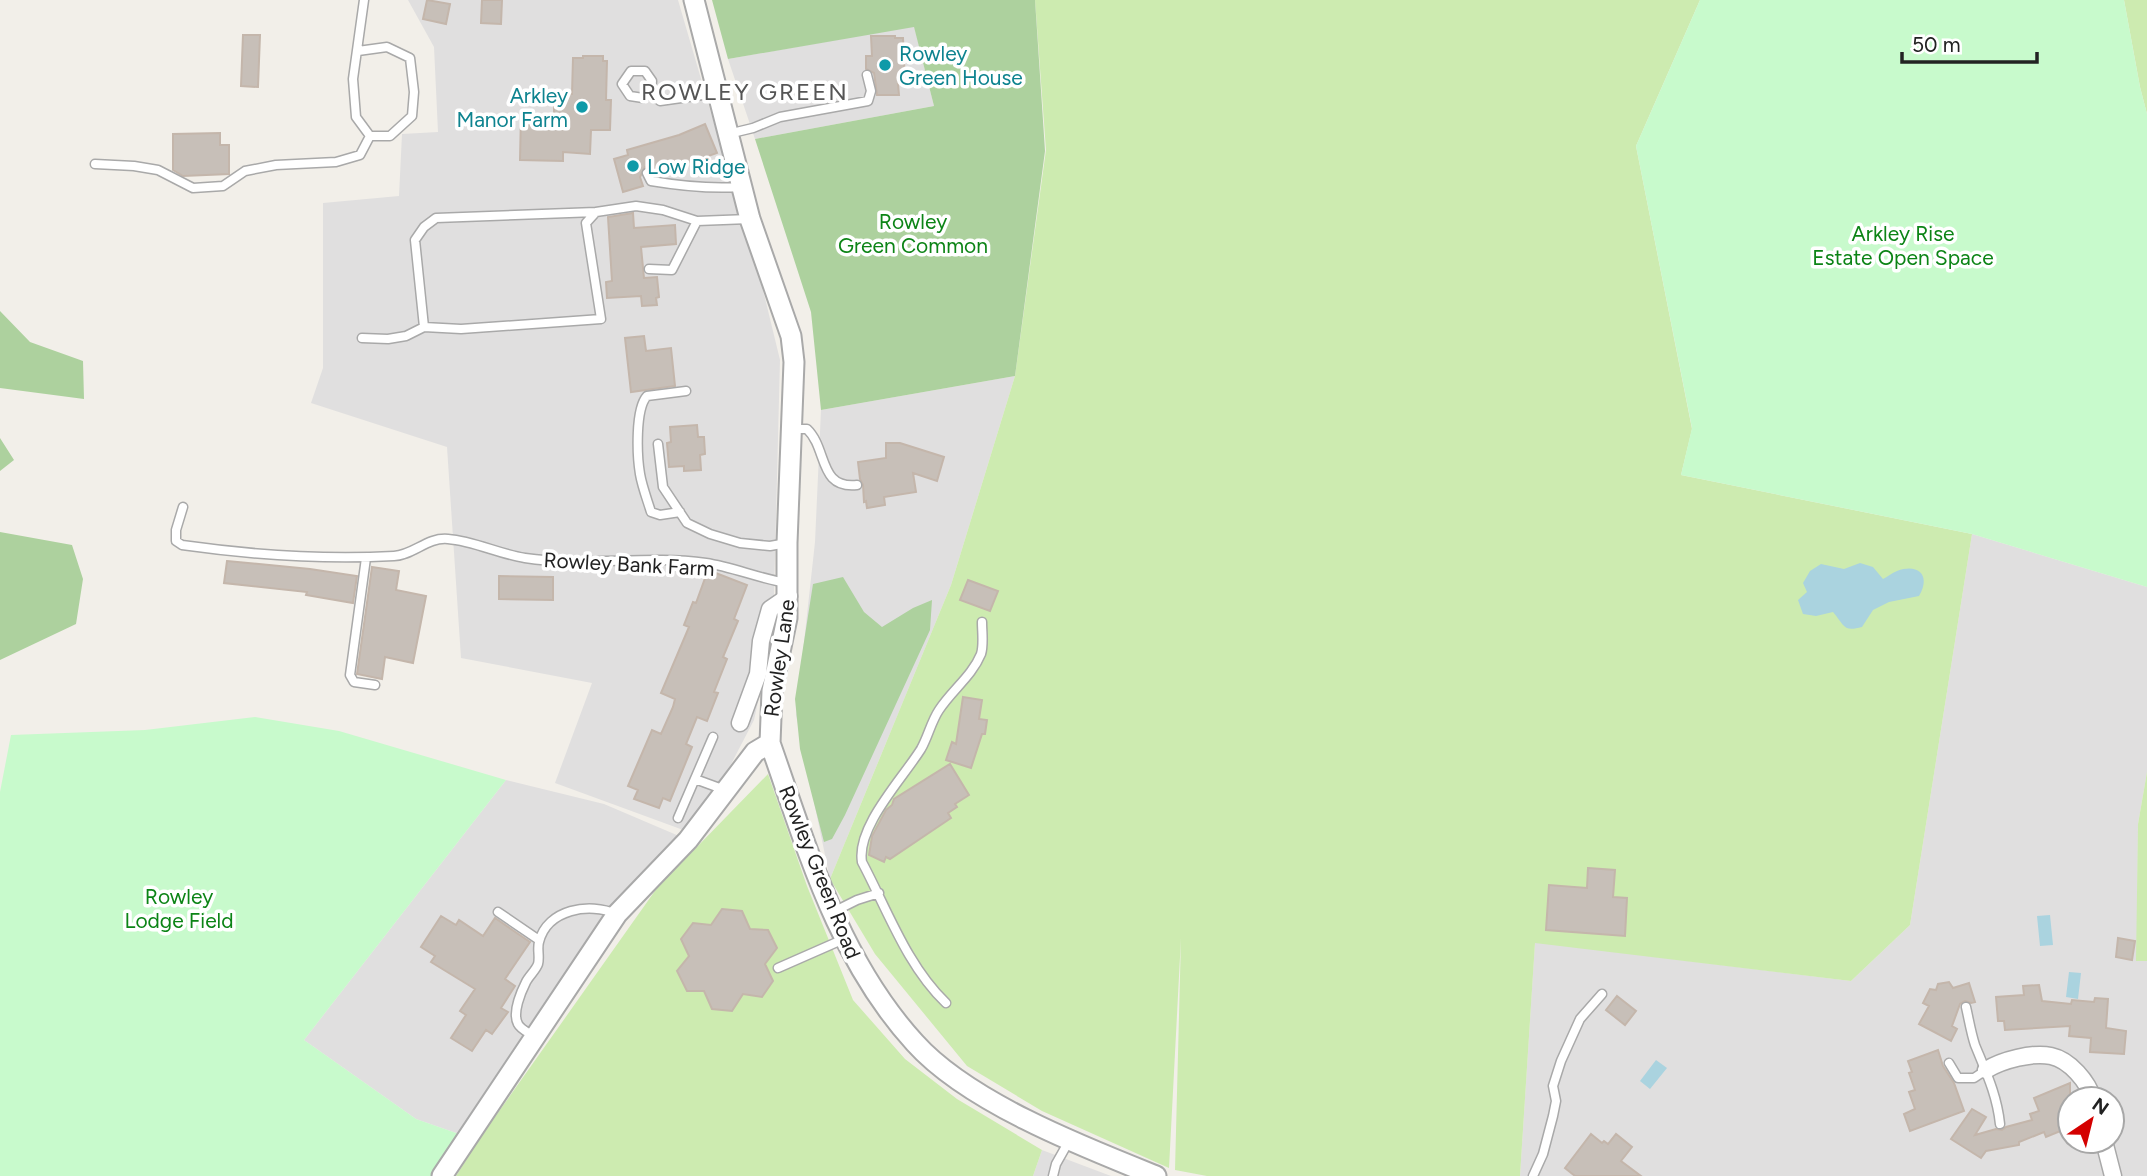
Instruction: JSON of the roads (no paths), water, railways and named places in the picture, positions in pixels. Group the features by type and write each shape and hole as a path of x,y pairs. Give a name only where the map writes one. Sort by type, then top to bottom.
{"street":[{"name":"Rowley Lane","path":"442,1176 616,914 688,840 755,752 770,743 772,691 787,618 789,590 787,543 794,362 791,336 750,219 694,0"},
{"path":"740,723 758,674 761,641 770,609 789,590"},
{"name":"Rowley Green Road","path":"770,743 844,939 862,973 915,1044 952,1076 999,1104 1070,1140 1156,1176"},
{"path":"1986,1070 1996,1063 2035,1056 2053,1056 2073,1068 2087,1085"},
{"path":"2108,1155 2113,1176"}],"lane":[{"path":"365,0 354,79 356,117 369,136"},
{"path":"358,51 387,47 410,58 414,92 412,116 390,136 369,136"},
{"path":"728,134 780,117 868,101 871,91 867,75"},
{"path":"651,93 660,102 718,93"},
{"path":"95,164 158,170 192,188 223,186 245,171 276,165 335,162 360,155 369,136"},
{"path":"647,173 651,181 677,185 742,187"},
{"path":"424,327 415,240 424,227 436,218 596,212 636,206 663,210 697,221 750,219"},
{"path":"362,338 388,339 406,336 424,327 461,329 601,319 586,223 596,212"},
{"path":"649,269 672,270 697,221"},
{"path":"680,512 660,515 651,512 639,473 638,425 642,402 647,396 686,391"},
{"path":"791,429 807,429 814,436 822,460 834,481 845,486 857,485"},
{"path":"658,444 663,487 687,523 710,534 740,543 770,546 787,543"},
{"name":"Rowley Bank Farm","path":"183,507 176,530 176,541 182,545 305,558 366,558 406,555 426,542 447,539 524,558 551,561 706,563 789,590"},
{"path":"366,558 350,675 355,682 375,685"},
{"path":"947,1003 923,976 862,862 860,850 881,806 922,747 938,711 957,686 972,672 982,651 982,622"},
{"path":"678,818 713,737"},
{"path":"695,779 726,790"},
{"path":"832,912 878,893"},
{"path":"536,1037 519,1027 516,1021 526,982 538,964 539,940 546,927 559,916 580,909 593,907 616,914"},
{"path":"498,912 539,940"},
{"path":"778,968 844,939"},
{"path":"1534,1176 1553,1116 1556,1101 1553,1086 1561,1061 1580,1019 1602,994"},
{"path":"1966,1007 1974,1043 1998,1106 2000,1124"},
{"path":"1949,1063 1958,1078 1974,1078 1986,1070"},
{"path":"1053,1176 1056,1164 1070,1140"}],"water":[{"path":"1860,563 1873,567 1883,579 1905,569 1917,570 1924,583 1919,596 1889,602 1873,610 1862,627 1851,629 1845,627 1833,612 1816,616 1803,614 1798,600 1807,592 1803,583 1810,571 1821,564 1844,569"},
{"path":"2050,915 2053,945 2040,946 2037,916"},
{"path":"2069,972 2081,973 2078,999 2066,997"},
{"path":"1656,1060 1667,1068 1650,1089 1640,1081"}],"place":[{"name":"Rowley Green House","path":"885,65"},
{"name":"Arkley Manor Farm","path":"582,107"},
{"name":"Low Ridge","path":"633,166"}],"district":[{"name":"ROWLEY GREEN","path":"745,91"}],"park label":[{"name":"Rowley Green Common","path":"913,233"},
{"name":"Arkley Rise Estate Open Space","path":"1903,245"},
{"name":"Rowley Lodge Field","path":"179,908"}]}
